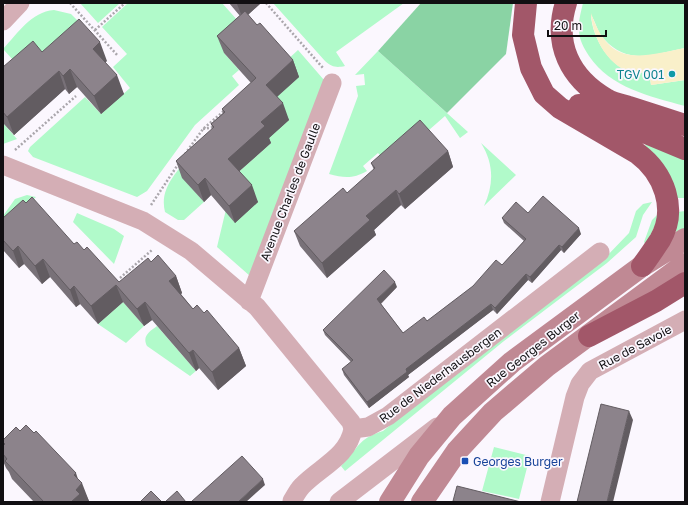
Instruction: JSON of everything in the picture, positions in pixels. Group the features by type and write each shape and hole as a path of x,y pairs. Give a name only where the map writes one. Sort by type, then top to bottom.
{"highway":[{"path":"526,3 523,35 531,68 544,94 560,108 637,153 650,164 661,179 668,202 667,220 660,240 642,266"},
{"path":"536,3 534,19 537,52 548,76 565,97 582,106 685,149"},
{"path":"566,3 561,17 562,38 568,62 584,83 607,100 685,125"},
{"path":"588,336 656,301 685,283"}],"street":[{"path":"3,21 20,3"},
{"name":"Avenue Charles de Gaulle","path":"249,301 332,84"},
{"path":"9,158 143,221 191,250 257,307 350,422 353,429 351,439 344,451 302,487 290,502"},
{"name":"Rue Georges Burger","path":"390,502 419,456 452,416 512,362 642,266 685,239"},
{"name":"Rue de Niederhausbergen","path":"353,429 368,426 388,416 600,252"},
{"name":"Rue Georges Burger","path":"422,502 457,451 493,412 547,366 685,264"},
{"name":"Rue de Savoie","path":"550,502 575,397 580,384 590,371 685,320"},
{"path":"339,502 452,416"}],"path":[{"path":"70,3 118,56"},
{"path":"87,33 125,3"},
{"path":"266,3 325,70 332,84"},
{"path":"9,158 76,96"},
{"path":"143,221 153,202 203,129 225,109"},
{"path":"203,129 216,126"},
{"path":"188,150 192,152"},
{"path":"120,278 167,236"}],"green space":[{"path":"80,3 120,3 98,23"},
{"path":"128,3 222,3 247,31 224,53 239,70 232,76 239,85 195,125 147,191 137,197 33,157 28,151 30,147 85,97 101,114 130,88 113,67 127,54 102,27"},
{"path":"273,3 404,3 336,52 345,66 339,67 332,66 325,61"},
{"path":"421,3 513,3 506,54 447,113 378,51"},
{"path":"583,3 685,3 685,48 653,55 632,55 623,53 613,47 604,39 591,15 592,24 599,43 604,52 619,66 627,71 636,73 649,71 651,85 685,80 685,106 632,89 608,76 598,67 587,53 579,34 579,23"},
{"path":"54,10 71,14 87,30 24,72 3,49 32,19 38,15"},
{"path":"298,50 324,80 250,276 217,247 234,176 271,143 268,139 272,101 285,62"},
{"path":"378,51 468,132 460,138 445,116 389,165 378,153 363,166 367,171 362,174 348,177 329,174 358,96 356,86 365,85 364,74 355,75"},
{"path":"3,123 17,139 3,144"},
{"path":"481,143 516,175 484,206 490,190 491,174 488,159"},
{"path":"646,144 685,158 685,198 676,198 673,183 661,164 645,146"},
{"path":"190,154 183,178 204,202 184,220 178,220 165,212 165,195 170,181"},
{"path":"27,195 36,197 7,223 3,233 3,216 15,199"},
{"path":"652,202 643,215 636,237 607,263 504,341 345,471 341,466 363,441 374,434 383,431 519,321 604,259 629,233 636,211 643,204"},
{"path":"685,211 685,232 675,239 677,212"},
{"path":"77,213 114,229 124,236 114,264 73,222"},
{"path":"659,213 646,245 644,242 652,220"},
{"path":"123,302 144,326 126,343 98,324"},
{"path":"157,326 196,371 190,376 147,346 145,340 147,334"},
{"path":"494,447 530,456 519,499 482,491"}],"sand":[{"path":"591,13 599,31 607,43 617,51 640,55 685,48 685,80 651,85 649,71 636,73 626,71 618,66 610,59 599,42 592,22"}],"building":[{"path":"245,11 257,25 260,23 293,60 266,85 283,103 261,122 265,126 228,159 252,185 229,206 205,178 198,185 176,161 214,127 211,124 225,112 222,109 256,78 217,36"},
{"path":"79,19 100,42 93,49 117,75 94,96 70,69 63,76 59,71 7,117 3,112 3,67 33,41 42,52"},
{"path":"420,120 448,151 399,194 396,190 366,216 370,220 322,263 294,231 343,188 347,193 375,168 371,163"},
{"path":"543,196 579,228 562,247 559,245 530,277 526,274 495,308 491,304 406,369 407,372 367,402 342,369 353,360 323,330 384,270 395,282 377,299 403,333 424,317 427,321 473,286 496,260 502,265 526,239 502,218 516,202 528,213"},
{"path":"32,197 74,244 77,242 84,250 87,247 119,282 148,258 151,262 158,255 176,276 169,281 193,309 197,305 204,313 207,310 239,348 212,372 193,350 189,353 145,302 137,309 116,285 91,306 74,286 70,290 43,259 35,266 18,246 13,251 3,240 3,218 23,200 26,203"},
{"path":"601,404 629,411 607,502 577,502"},
{"path":"26,425 34,433 36,431 76,473 74,475 82,483 76,490 80,494 71,502 44,502 5,461 7,459 3,454 3,446 5,444 3,440 16,427 20,431"},
{"path":"242,456 263,479 238,502 191,502"},
{"path":"457,486 521,502 453,501"},
{"path":"151,491 162,502 140,502"},
{"path":"177,491 186,502 165,502"}],"place":[{"name":"TGV 001","path":"672,74"},
{"name":"Georges Burger","path":"465,461"}]}
